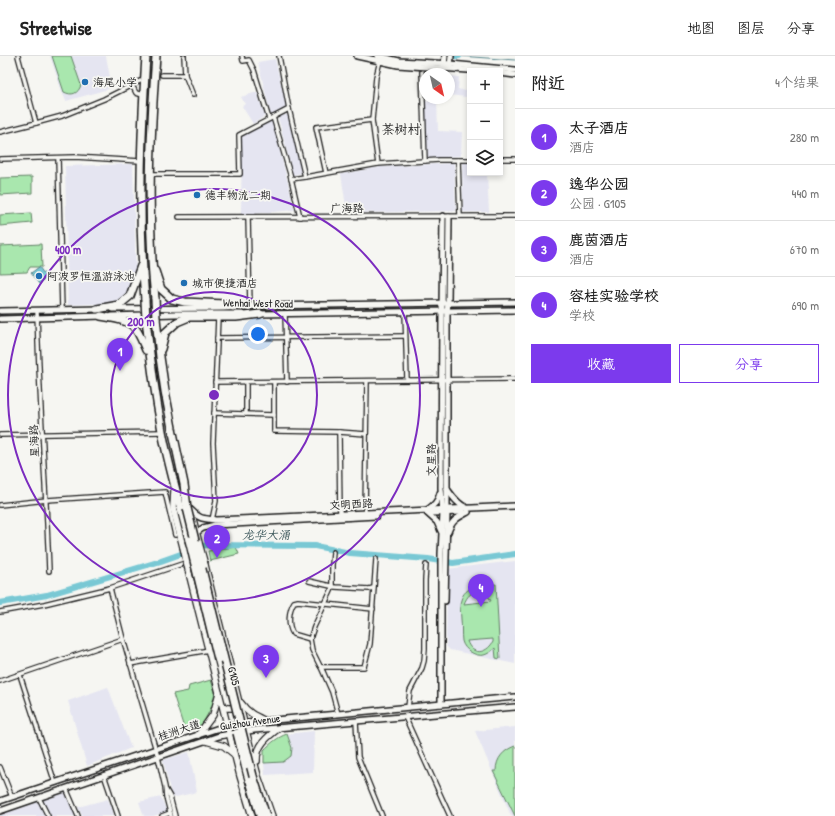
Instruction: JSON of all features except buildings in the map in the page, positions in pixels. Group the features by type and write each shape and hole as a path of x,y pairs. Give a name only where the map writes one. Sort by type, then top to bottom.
{"highway":[{"path":"146,56 140,161 140,223 150,357"},
{"name":"G105","path":"156,56 150,174 151,262 160,357 170,421 189,509 240,728 266,816"},
{"path":"151,262 161,288 172,299 186,302 224,304 233,307"},
{"path":"97,309 119,305 130,296 142,264"},
{"path":"160,357 165,333 177,322 189,317 236,317 260,314"},
{"path":"101,316 121,320 133,325 150,357"},
{"name":"G105","path":"150,357 162,432 175,486 241,749 261,816"}],"main road":[{"path":"357,56 467,69"},
{"path":"445,56 447,66"},
{"path":"447,66 451,56"},
{"path":"447,66 515,70"},
{"path":"503,73 515,75"},
{"name":"文星路","path":"444,312 448,303 446,216"},
{"name":"文星路","path":"443,704 444,312 442,303 446,216"},
{"name":"Wenhai West Road","path":"0,311 515,302"},
{"name":"Wenhai West Road","path":"0,319 223,313 285,314 515,310"},
{"path":"175,486 173,508 238,768 252,816"},
{"path":"444,488 468,510 451,524 444,535 437,522 426,512 438,500 444,488"},
{"name":"文明西路","path":"468,510 515,506"},
{"path":"189,509 197,532 258,776 272,816"},
{"name":"文明西路","path":"189,509 198,517 212,520 365,513 426,512"},
{"name":"文明西路","path":"197,532 203,528 215,525 444,511 515,509"},
{"path":"198,735 213,714 220,693"},
{"name":"桂洲大道","path":"0,801 216,729 266,721 515,697"},
{"path":"223,706 232,708 239,700"},
{"path":"239,700 250,714 266,721"},
{"name":"Guizhou Avenue","path":"0,811 220,736 246,731 515,707"},
{"path":"258,776 258,749 264,740 279,728"},
{"path":"206,741 224,746 235,756"},
{"path":"238,768 244,760 251,760 255,762"}],"street":[{"path":"18,56 36,123"},
{"path":"184,56 185,75 193,95"},
{"path":"242,56 243,61 249,60 254,70 269,119"},
{"path":"279,56 289,109 305,176"},
{"path":"378,164 372,120 379,58"},
{"path":"162,75 185,75"},
{"path":"0,132 71,112 140,81"},
{"path":"132,85 136,93 143,95"},
{"path":"423,104 425,161"},
{"path":"150,174 240,174 239,135 289,109"},
{"path":"273,116 300,217"},
{"path":"326,173 316,127 372,120"},
{"path":"58,158 62,310"},
{"path":"0,159 75,158 140,161"},
{"path":"503,159 515,159"},
{"path":"291,179 378,164 439,160 467,160"},
{"path":"458,160 460,216"},
{"name":"广海路","path":"179,217 515,216"},
{"path":"248,217 250,306"},
{"name":"星海路","path":"37,310 50,571"},
{"path":"405,312 407,380"},
{"path":"285,314 287,382"},
{"path":"212,520 216,501 213,443 218,317"},
{"path":"217,338 405,336"},
{"path":"215,382 515,379"},
{"path":"365,513 367,381"},
{"path":"246,382 246,414"},
{"path":"274,382 274,431 366,434"},
{"path":"214,413 274,415"},
{"path":"0,435 162,432"},
{"path":"338,432 340,514"},
{"path":"0,505 47,500 165,492 175,535"},
{"path":"333,552 332,587 310,639 312,650 333,696 338,714"},
{"path":"321,667 364,667 370,644 376,559"},
{"path":"0,612 44,604 110,588 182,564"},
{"path":"408,707 410,691 424,661 426,565"},
{"path":"309,581 332,587 373,588"},
{"path":"110,588 130,664 158,757 165,787 170,815 162,816"},
{"path":"310,639 293,634 290,630 290,618 294,602 298,601 373,609"},
{"path":"0,681 123,639"},
{"path":"130,664 209,650"},
{"path":"20,675 55,783"},
{"path":"405,717 450,816"},
{"path":"356,721 358,757 382,816"},
{"path":"0,767 12,797"},
{"path":"104,776 118,816"},
{"path":"165,787 170,797 174,816"},
{"path":"66,788 78,816"},
{"path":"39,798 48,816"}],"shaded area":[{"name":"海尾小学","path":"50,56 106,56 112,88 66,101"},
{"path":"275,59 287,108 271,116 258,62"},
{"path":"455,77 459,77 458,89 466,91 466,97 455,96"},
{"path":"257,92 265,116 253,124 242,106 245,104 241,97"},
{"path":"425,104 437,104 438,131 462,132 461,156 428,158"},
{"path":"288,114 302,173 293,175 278,117"},
{"path":"272,120 295,210 240,215 242,135"},
{"path":"454,163 456,211 347,213 341,174 380,167"},
{"path":"462,163 467,163 467,176 487,176 489,212 463,212"},
{"path":"133,164 136,280 129,292 114,303 68,305 65,166"},
{"path":"515,561 515,664 450,650 446,646 447,569"},
{"path":"108,687 131,748 87,766 68,701"},
{"path":"515,727 515,816 511,816 475,731"},
{"path":"314,731 313,772 265,775 264,763 283,762 292,748 287,734"},
{"path":"189,752 197,792 172,798 163,760"},
{"path":"65,793 75,816 0,816 0,815"},
{"path":"161,797 167,812 153,816 144,816 139,802"},
{"path":"108,799 114,816 82,816 78,807"}],"green space":[{"path":"52,56 71,56 81,85 76,92 70,94 64,92"},
{"path":"32,177 32,193 0,195 0,178"},
{"path":"31,213 32,223 0,226 0,215"},
{"path":"41,244 42,267 30,267 27,272 0,273 0,246"},
{"path":"236,547 239,554 210,561 208,551"},
{"path":"496,584 500,659 496,658 495,648 485,655 477,655 468,650 462,641 460,605 463,595 469,589 478,587 487,589 491,592 491,585","holes":["479,591 486,594 491,601 464,604 470,595","493,639 493,642 487,649 479,652 472,649 467,641"]},
{"path":"211,680 215,692 212,706 203,723 198,727 185,731 173,694 188,691 189,686"},
{"path":"287,734 292,748 291,756 283,762 264,763 264,750 275,740"},
{"path":"515,746 515,816 493,771 496,771 497,762 501,755"}],"water":[{"name":"阿波罗恒温游泳池","path":"39,267 47,278 39,284 31,273"}],"waterway":[{"path":"453,56 459,56"},
{"path":"459,56 515,60"},
{"name":"龙华大涌","path":"0,603 47,595 161,561 206,545 315,546 350,553 428,559 453,563 515,554"}],"place":[{"name":"海尾小学","path":"85,82"},
{"name":"德丰物流二期","path":"197,195"},
{"name":"阿波罗恒温游泳池","path":"39,276"},
{"name":"城市便捷酒店","path":"184,283"},
{"name":"太子酒店","path":"120,371"},
{"name":"逸华公园","path":"217,558"},
{"name":"容桂实验学校","path":"481,607"},
{"name":"鹿茵酒店","path":"266,678"}],"district":[{"name":"茶树村","path":"401,129"}]}
